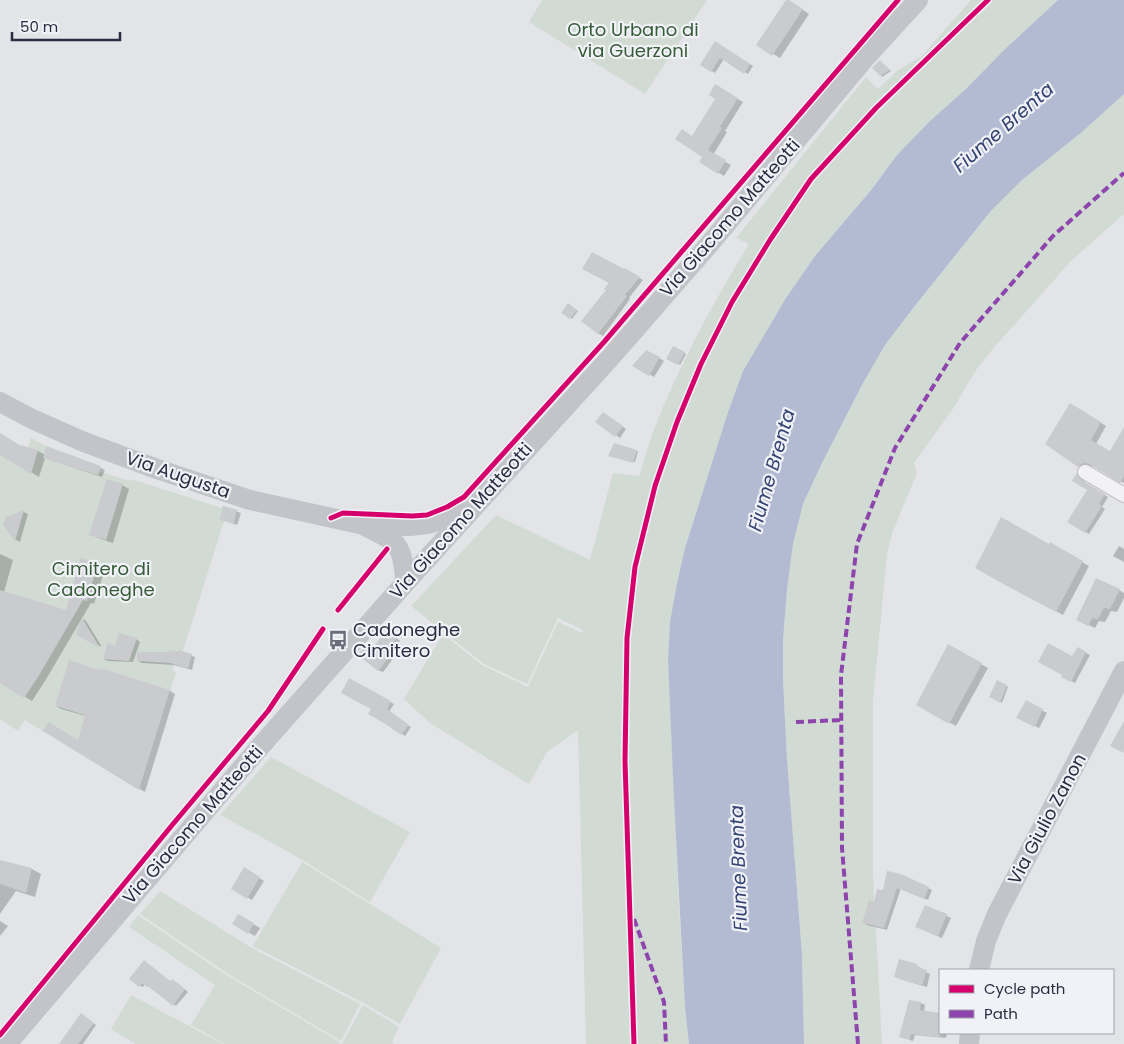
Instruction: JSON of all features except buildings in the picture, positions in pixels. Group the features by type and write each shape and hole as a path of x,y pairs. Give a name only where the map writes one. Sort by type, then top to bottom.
{"main road":[{"name":"Via Giacomo Matteotti","path":"7,1044 244,765 610,358 712,241 866,58 918,0"},
{"name":"Via Augusta","path":"0,402 32,419 84,442 250,500 364,525 410,526 428,524 472,510"},
{"name":"Via Augusta","path":"364,525 398,547 419,555 430,556"},
{"path":"410,526 426,546 430,556"},
{"path":"398,547 405,570 406,583"},
{"name":"Via Giulio Zanon","path":"979,969 986,941 997,914 1124,671"}],"street":[{"path":"1085,472 1124,495"}],"green space":[{"name":"Orto Urbano di via Guerzoni","path":"542,0 707,0 645,94 529,22"},
{"path":"971,0 1058,0 930,121 897,155 872,189 815,256 786,298 743,371 685,548 670,622 668,659 679,904 689,1044 586,1044 578,730 547,752 529,784 430,723 404,699 443,634 482,665 528,687 558,622 582,633 583,630 558,618 527,684 484,664 411,606 496,515 590,560 613,473 639,476 653,432 673,384 709,312 749,244 736,238 866,77 878,89 898,70 921,57"},
{"path":"1124,94 1124,214 1071,261 991,351 976,370 953,409 914,463 917,473 893,531 887,554 873,702 873,875 882,1044 804,1044 802,955 783,680 783,640 787,590 793,544 803,504 862,385 885,345 914,307 990,212 1022,180 1082,132"},
{"name":"Cimitero di Cadoneghe","path":"0,433 18,444 28,447 31,438 46,446 99,466 98,471 130,481 131,479 222,508 223,506 238,510 234,524 224,521 183,651 192,654 188,669 174,665 172,670 176,672 139,790 25,720 18,731 0,719"},
{"path":"271,757 410,832 370,902 296,856 220,815"},
{"path":"302,862 441,948 400,1024 362,1002 253,946"},
{"path":"160,891 252,948 360,1004 341,1041 228,974 140,914"},
{"path":"138,915 223,973 340,1042 339,1044 225,1044 191,1025 215,985 129,927"},
{"path":"131,995 223,1044 136,1044 111,1029"},
{"path":"363,1005 399,1027 392,1042 394,1044 342,1044"}],"water":[{"name":"Fiume Brenta","path":"1058,0 1124,0 1124,94 1082,132 1022,180 990,212 885,345 821,465 803,504 793,544 783,640 783,680 802,955 804,1044 689,1044 685,1007 674,800 668,659 670,622 685,548 728,412 743,371 786,298 815,256 872,189 897,155 930,121"}],"marked path":[{"path":"858,1044 842,848 841,675 857,544 895,448 960,343 1053,236 1124,173"},
{"path":"796,722 841,720"},
{"path":"634,919 664,1002 666,1044"}],"cycle path":[{"path":"331,518 343,513 427,515 447,507 464,497 604,342 898,0"},
{"path":"634,1044 625,761 627,638 635,567 655,486 677,422 701,364 732,302 770,240 811,179 876,108 988,0"},
{"path":"338,610 387,549"},
{"path":"0,1035 268,711 323,629"}],"place":[{"name":"Cadoneghe Cimitero","path":"338,640"}]}
